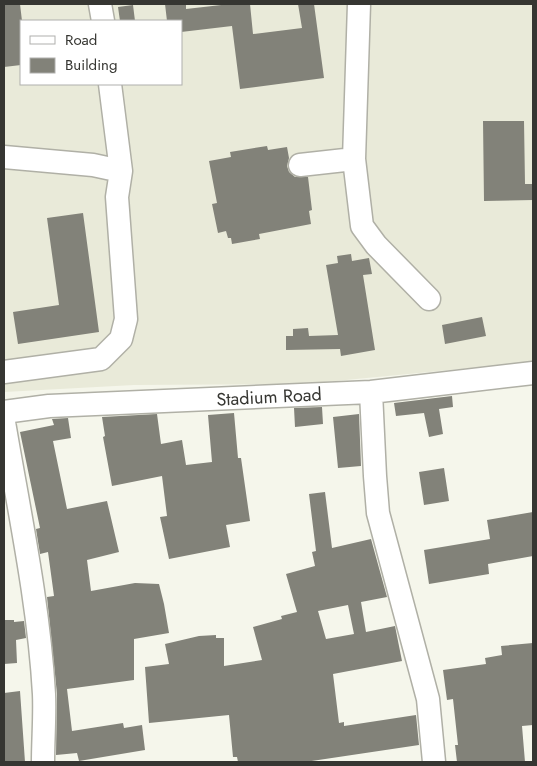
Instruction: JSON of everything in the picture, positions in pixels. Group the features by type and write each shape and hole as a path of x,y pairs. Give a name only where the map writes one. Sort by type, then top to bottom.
{"street":[{"path":"100,4 103,20"},
{"path":"360,4 354,159 362,226 376,245 429,299"},
{"path":"4,372 101,359 121,339 126,319 117,197 121,171 110,85"},
{"path":"4,157 93,165 121,171"},
{"path":"300,165 354,159"},
{"name":"Stadium Road","path":"4,412 49,406 372,392 533,373"},
{"path":"372,392 378,513 428,698 434,762"},
{"path":"4,422 24,539 41,659 44,695 43,762"}],"shaded area":[{"path":"4,4 533,4 533,362 304,384 134,385 4,392"}],"building":[{"path":"4,4 20,4 22,20 20,20 20,65 4,67"},
{"path":"165,4 186,4 186,9 230,4 250,4 253,34 302,28 298,4 314,4 324,78 240,89 232,26 182,32 182,20 167,20"},
{"path":"133,5 135,20 120,20 118,7"},
{"path":"483,121 524,121 525,184 533,184 533,200 484,201"},
{"path":"267,146 268,150 287,147 289,158 287,166 289,172 295,177 308,177 312,210 309,211 311,224 259,234 260,239 232,244 231,238 228,238 226,231 218,233 212,204 217,203 209,161 231,157 230,152"},
{"path":"83,213 99,332 18,344 13,312 59,305 47,218"},
{"path":"351,254 352,261 369,258 372,274 363,275 375,350 341,356 340,349 286,350 286,336 293,336 293,329 308,328 309,336 338,335 326,265 338,263 337,256"},
{"path":"482,317 486,336 445,344 442,325"},
{"path":"452,396 453,407 439,409 443,434 429,437 424,413 396,416 394,403"},
{"path":"322,407 323,424 295,427 294,408"},
{"path":"234,413 238,458 241,458 250,521 226,525 230,547 169,559 160,517 167,516 162,476 112,486 103,437 105,436 102,417 157,414 161,444 182,440 186,465 212,462 208,415"},
{"path":"359,414 361,466 338,468 333,417"},
{"path":"68,418 71,438 53,441 67,509 107,501 119,552 87,560 91,591 135,583 159,584 169,633 134,639 134,680 67,689 72,731 123,723 124,728 142,725 145,750 79,761 77,753 56,755 57,694 47,597 54,596 48,552 40,554 36,529 40,528 20,432 54,425 52,419"},
{"path":"444,468 449,501 424,505 419,472"},
{"path":"325,492 332,548 371,539 387,597 361,602 366,632 395,626 402,661 333,674 339,723 344,722 344,726 416,715 419,745 305,762 238,762 237,757 233,757 229,715 149,723 145,667 169,664 165,644 199,636 216,635 216,638 224,638 224,666 262,660 253,627 282,619 281,616 297,612 286,574 315,566 312,552 316,551 309,494","holes":["348,605 354,634 326,639 318,611"]},
{"path":"533,512 533,556 488,564 489,574 429,584 424,550 490,539 487,520"},
{"path":"4,620 24,621 26,638 16,640 17,663 4,664"},
{"path":"533,643 533,725 522,726 525,762 457,762 455,745 458,745 453,699 447,700 443,670 486,664 485,658 502,655 501,646"},
{"path":"20,691 25,762 4,762 4,693"}]}
